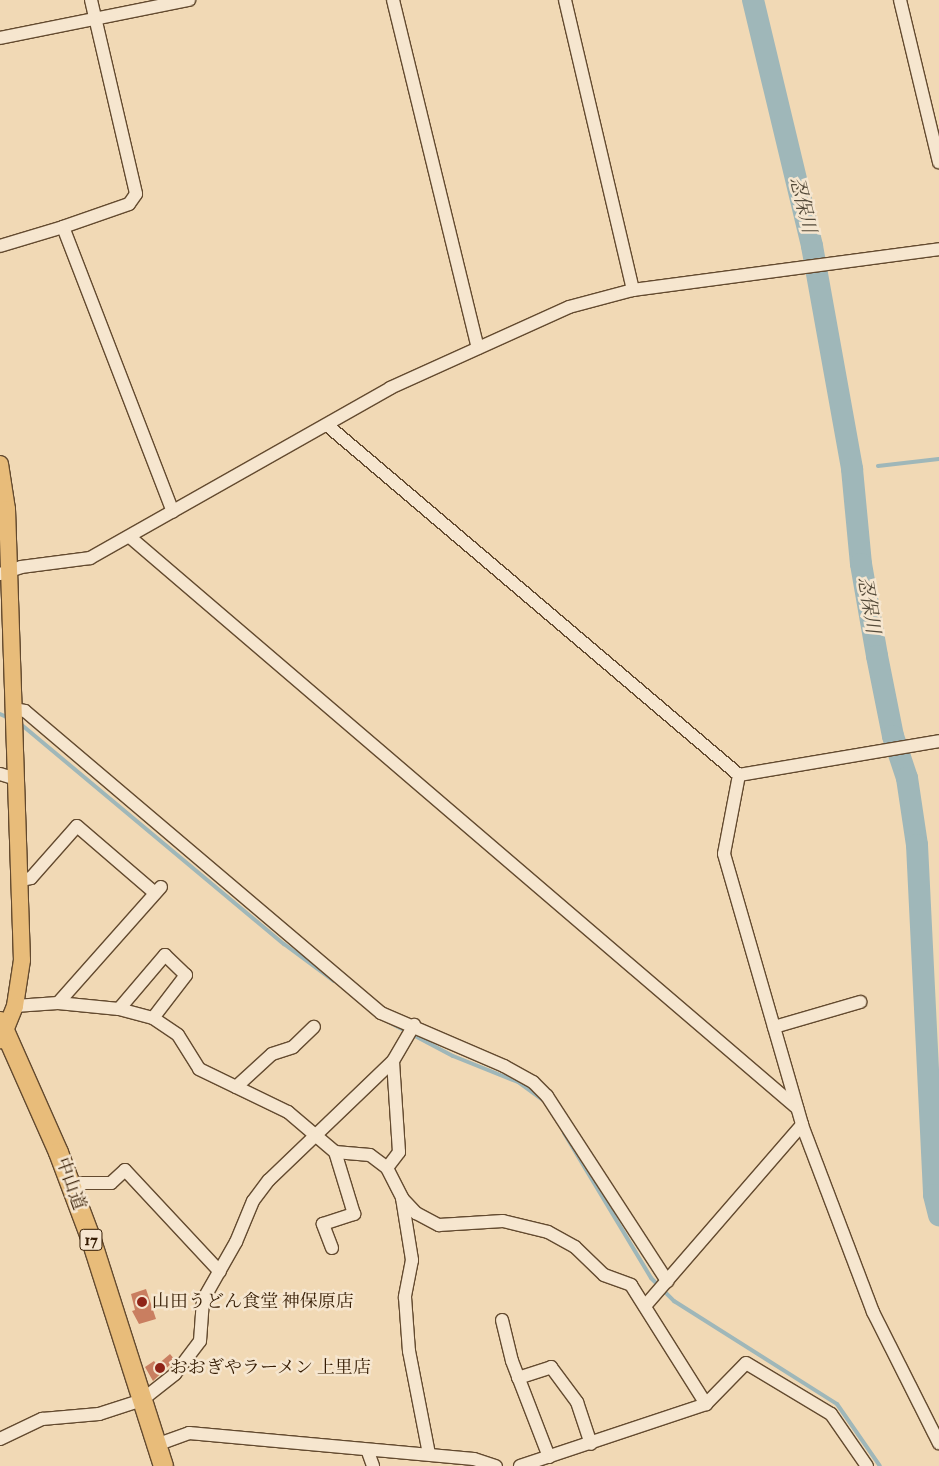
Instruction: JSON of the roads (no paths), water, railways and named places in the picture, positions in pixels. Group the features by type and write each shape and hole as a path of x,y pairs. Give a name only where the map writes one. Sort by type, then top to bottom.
{"highway":[{"name":"中山道","path":"2,1032 70,1183 163,1466"}],"main road":[{"path":"0,464 4,573 14,716 21,880 22,973 16,1006 2,1032"}],"street":[{"path":"0,246 129,204 136,194 91,0"},
{"path":"0,38 189,0"},
{"path":"393,0 478,348"},
{"path":"565,0 633,290"},
{"path":"900,0 939,162"},
{"path":"62,227 173,512"},
{"path":"4,573 21,566 90,558 131,538 390,388 569,308 633,290 939,249"},
{"path":"327,425 739,775"},
{"path":"131,538 797,1108"},
{"path":"14,716 25,711 381,1013 414,1025 504,1066 547,1096 667,1281"},
{"path":"739,775 886,747 939,741"},
{"path":"0,774 16,779"},
{"path":"739,775 724,854 802,1125 873,1312 939,1443"},
{"path":"21,880 30,878 76,826 158,890 58,1003"},
{"path":"119,1009 165,955 186,975 152,1018"},
{"path":"774,1027 860,1002"},
{"path":"16,1006 58,1003 119,1009 152,1018 178,1035 199,1069 288,1112 335,1152 354,1214 323,1224 332,1248"},
{"path":"0,1439 42,1419 99,1414 142,1400 187,1362 200,1341 203,1300 220,1272 253,1201 393,1061 414,1025"},
{"path":"236,1087 272,1054 293,1047 314,1027"},
{"path":"387,1168 398,1152 393,1061"},
{"path":"645,1306 802,1125"},
{"path":"335,1152 370,1155 387,1168 402,1198 412,1260 406,1297 409,1351 429,1454"},
{"path":"70,1183 111,1184 125,1170 220,1272"},
{"path":"402,1198 416,1212 439,1226 503,1222 548,1232 575,1247 604,1275 631,1285 706,1404"},
{"path":"502,1320 518,1378 549,1457"},
{"path":"520,1466 591,1444 706,1404 746,1363 831,1414 867,1466"},
{"path":"518,1378 551,1367 578,1402 591,1444"},
{"path":"156,1445 189,1433 368,1452 429,1454 474,1459 496,1466"},
{"path":"368,1452 374,1466"}],"waterway":[{"name":"忍保川","path":"753,0 812,246 852,469 861,564 877,656 893,736 907,778 917,845 934,1195 939,1215"},
{"path":"878,466 939,459"},
{"name":"忍保川","path":"852,469 858,468"},
{"path":"0,714 11,719"},
{"path":"17,721 284,944 334,981"},
{"path":"383,1019 453,1056 518,1082 543,1100"},
{"path":"564,1133 651,1278 674,1301 837,1404 880,1466"}],"place":[{"name":"山田うどん食堂 神保原店","path":"142,1302"},
{"name":"おおぎやラーメン 上里店","path":"160,1368"}]}
